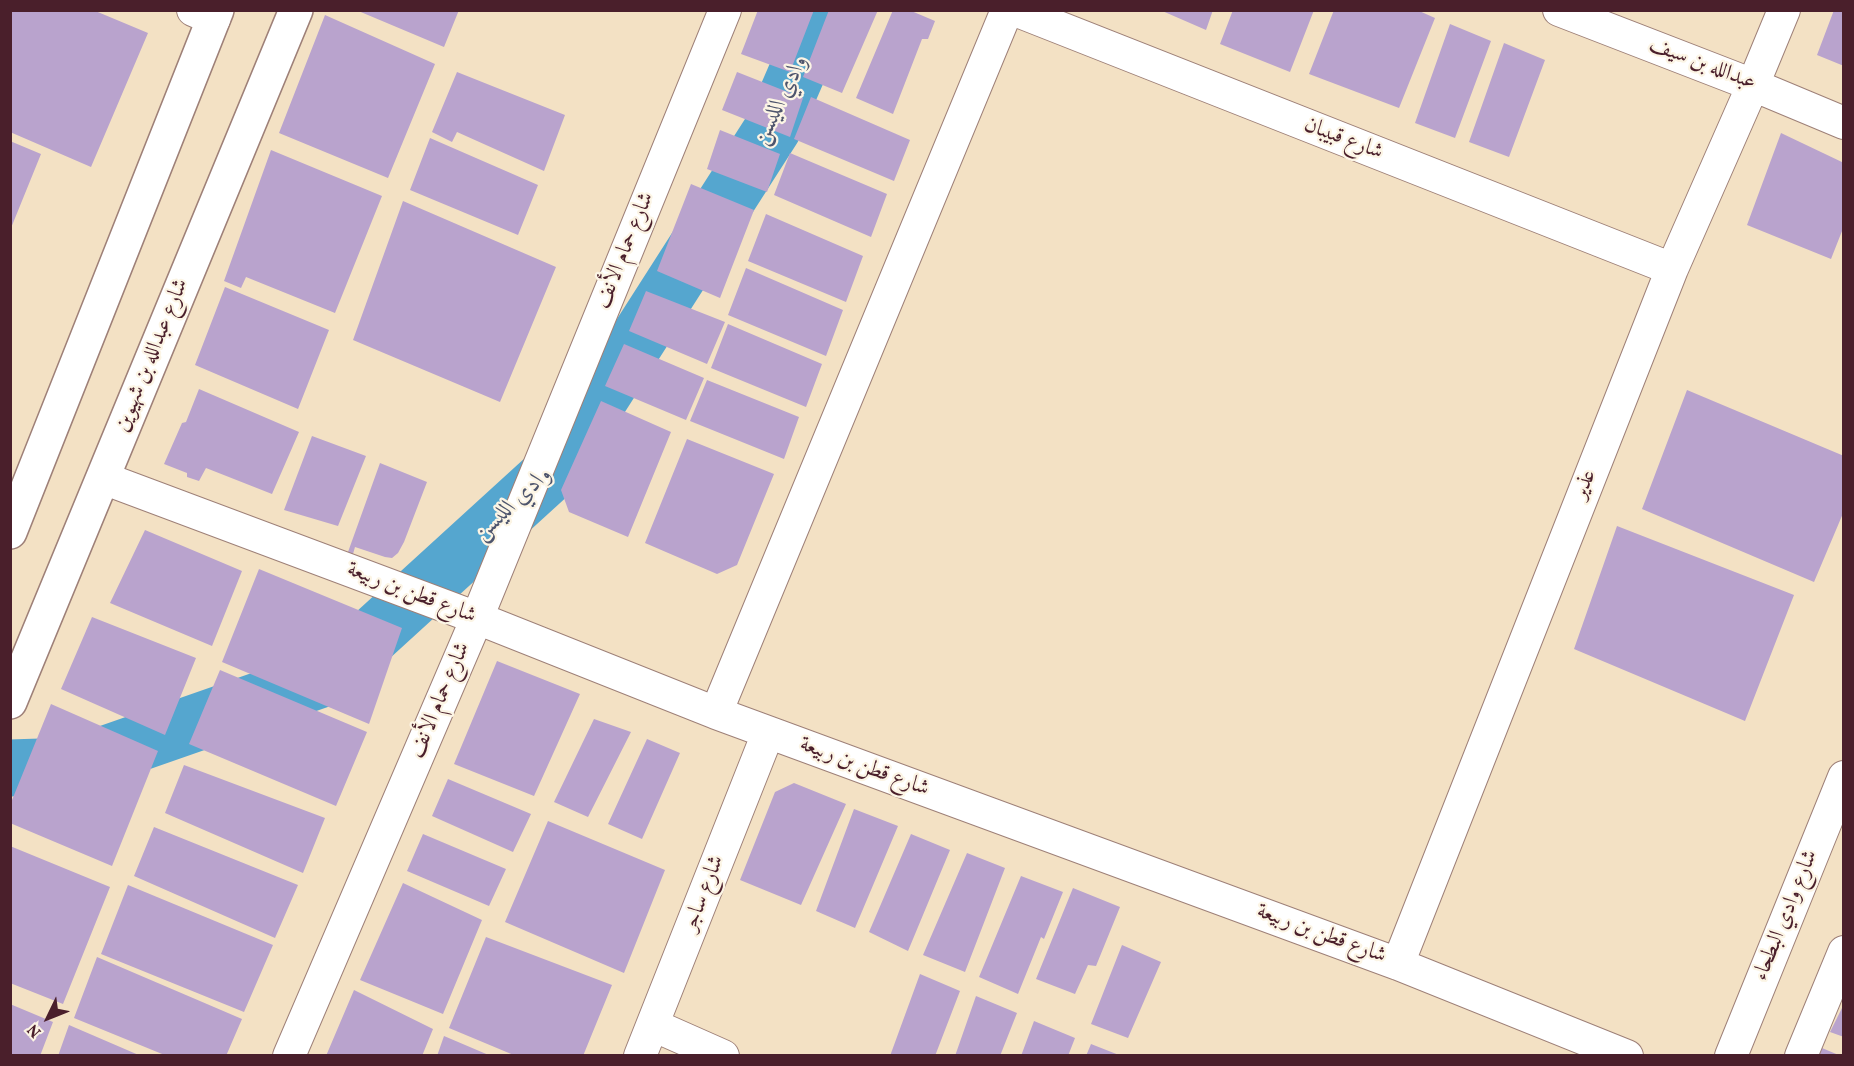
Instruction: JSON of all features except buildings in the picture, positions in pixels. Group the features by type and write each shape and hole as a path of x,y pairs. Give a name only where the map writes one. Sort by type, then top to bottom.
{"street":[{"name":"شارع عبدالله بن شهيوين","path":"10,702 296,10"},
{"name":"شارع حمام الأنف","path":"289,1056 477,618 725,10"},
{"path":"716,713 1007,10"},
{"name":"شارع قبيبان","path":"1014,10 1672,269"},
{"name":"عبدالله بن سيف","path":"1559,10 1754,85 1844,123"},
{"name":"عذير","path":"1398,964 1672,269 1754,85 1784,10"},
{"path":"10,532 208,13"},
{"name":"شارع قطن بن ربيعة","path":"103,478 477,618 768,733 1398,964 1627,1056"},
{"name":"شارع ساجر","path":"640,1056 768,733"},
{"name":"شارع وادي البطحاء","path":"1731,1056 1844,777"},
{"path":"1801,1056 1844,952"},
{"path":"653,1025 723,1056"}],"waterway":[{"name":"وادي الليسن","path":"10,768 72,766 327,677 554,470 773,128 824,10"}]}
